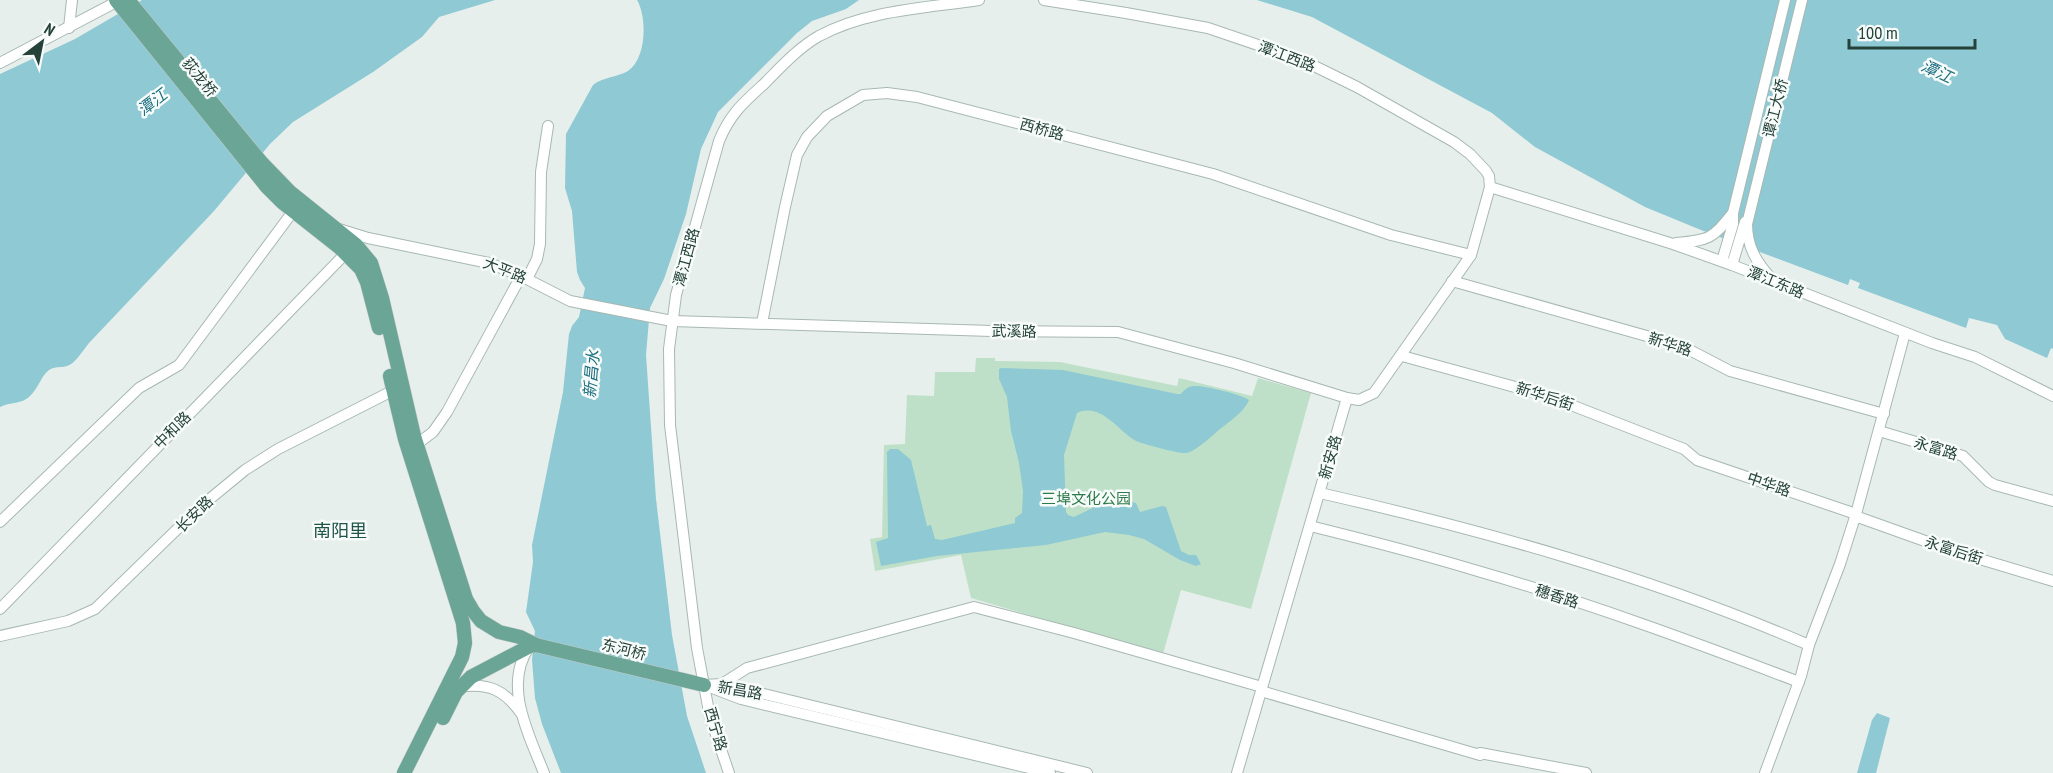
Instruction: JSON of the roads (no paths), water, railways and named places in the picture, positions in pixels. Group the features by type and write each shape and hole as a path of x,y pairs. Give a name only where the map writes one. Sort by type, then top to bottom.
{"main road":[{"name":"荻龙桥","path":"122,2 257,165 274,194 297,206"},
{"name":"东河桥","path":"297,206 335,227 364,253 377,280 417,444 469,605 481,621 533,645 704,685"},
{"path":"297,206 361,269 367,282 405,439 463,622 468,652 478,663 496,663"},
{"path":"404,773 462,657 465,643"},
{"path":"415,773 460,687 471,677 533,645"}],"street":[{"path":"69,28 72,0"},
{"name":"潭江西路","path":"704,685 690,594 670,424 669,349 676,295 719,141 736,111 802,47 831,31 879,15 979,0"},
{"name":"潭江西路","path":"1044,0 1212,29 1293,56 1357,87 1463,148 1483,167 1489,176 1491,187"},
{"name":"谭江大桥","path":"1727,263 1733,213 1785,0"},
{"name":"谭江大桥","path":"1748,216 1802,0"},
{"path":"0,63 122,2"},
{"name":"西桥路","path":"762,323 798,152 813,130 827,116 854,99 873,93 917,97 1213,174 1391,235 1471,255"},
{"path":"417,444 433,432 447,412 524,277 537,259 540,244 541,172 548,126"},
{"path":"1483,167 1500,184 1519,196"},
{"path":"1347,398 1359,400 1374,393 1402,357 1471,255 1491,187"},
{"name":"潭江东路","path":"1491,187 1673,243 1727,263 1905,333 1974,357 2053,396"},
{"path":"0,522 133,393 179,365 297,206"},
{"path":"1673,243 1709,237 1723,227 1733,213"},
{"path":"1727,263 1748,216"},
{"path":"1748,216 1747,231 1752,252 1765,272 1776,282"},
{"name":"大平路","path":"335,227 368,238 475,259 524,277 570,300 672,321"},
{"name":"中和路","path":"0,609 346,253"},
{"name":"新华路","path":"1452,281 1682,346 1730,371 1884,414"},
{"name":"武溪路","path":"672,321 992,331 1118,332 1234,363 1347,398"},
{"path":"1765,773 1856,515 1905,333"},
{"name":"新华后街","path":"1402,357 1548,396 1684,449"},
{"name":"长安路","path":"0,636 68,621 95,609 200,507 230,482 278,449 394,390"},
{"name":"新安路","path":"1237,773 1347,398"},
{"name":"永富路","path":"1879,431 1963,456 1989,482 2053,501"},
{"name":"中华路","path":"1684,449 1697,460 1856,515"},
{"path":"1320,493 1492,536 1602,568 1731,613 1809,645"},
{"name":"永富后街","path":"1856,515 1953,551 2053,581"},
{"name":"穗香路","path":"1310,526 1436,559 1539,590 1663,631 1799,682"},
{"path":"722,684 747,668 974,607 1074,633 1480,754 1586,773"},
{"path":"533,645 521,660 518,671 522,715 544,773"},
{"name":"新昌路","path":"704,685 722,684 1087,773"},
{"name":"新昌路","path":"704,685 741,699 1050,773"},
{"name":"西宁路","path":"704,685 710,717 729,773"},
{"path":"460,687 483,686 497,690 508,697 522,715"}],"water":[{"name":"潭江","path":"142,0 495,0 439,17 422,37 373,72 293,122 270,144 214,211 73,362 67,366 49,370 27,399 0,407 0,74 75,39"},
{"name":"新昌水","path":"637,0 859,0 846,9 812,21 797,33 718,112 701,149 686,214 664,279 650,308 646,355 656,499 672,635 687,716 706,773 561,773 542,724 535,698 532,660 535,631 526,612 533,562 532,545 563,392 569,334 579,317 585,288 577,272 572,211 565,188 566,134 593,85 628,71 639,57 644,27"},
{"name":"潭江","path":"1257,0 2053,0 2053,349 2051,348 2047,358 2005,339 1997,325 1969,318 1966,328 1858,288 1860,283 1850,279 1848,285 1645,207 1535,147 1492,113 1312,17"},
{"path":"1001,368 1063,370 1177,394 1181,394 1191,386 1198,386 1249,400 1232,420 1199,447 1186,453 1136,441 1109,419 1094,411 1077,413 1064,455 1068,515 1074,517 1100,505 1121,499 1136,503 1140,512 1166,507 1181,551 1189,555 1196,555 1201,564 1196,566 1180,560 1144,539 1105,532 1046,545 937,556 881,566 876,542 888,538 887,452 890,449 898,449 911,460 927,526 931,525 935,539 942,540 1015,523 1015,518 1022,513 1023,491 1019,463 1011,431 1007,397 999,379"},
{"path":"1877,713 1890,718 1876,773 1857,773 1872,720"}],"district":[{"name":"南阳里","path":"340,530"}],"park label":[{"name":"三埠文化公园","path":"1086,498"}]}
